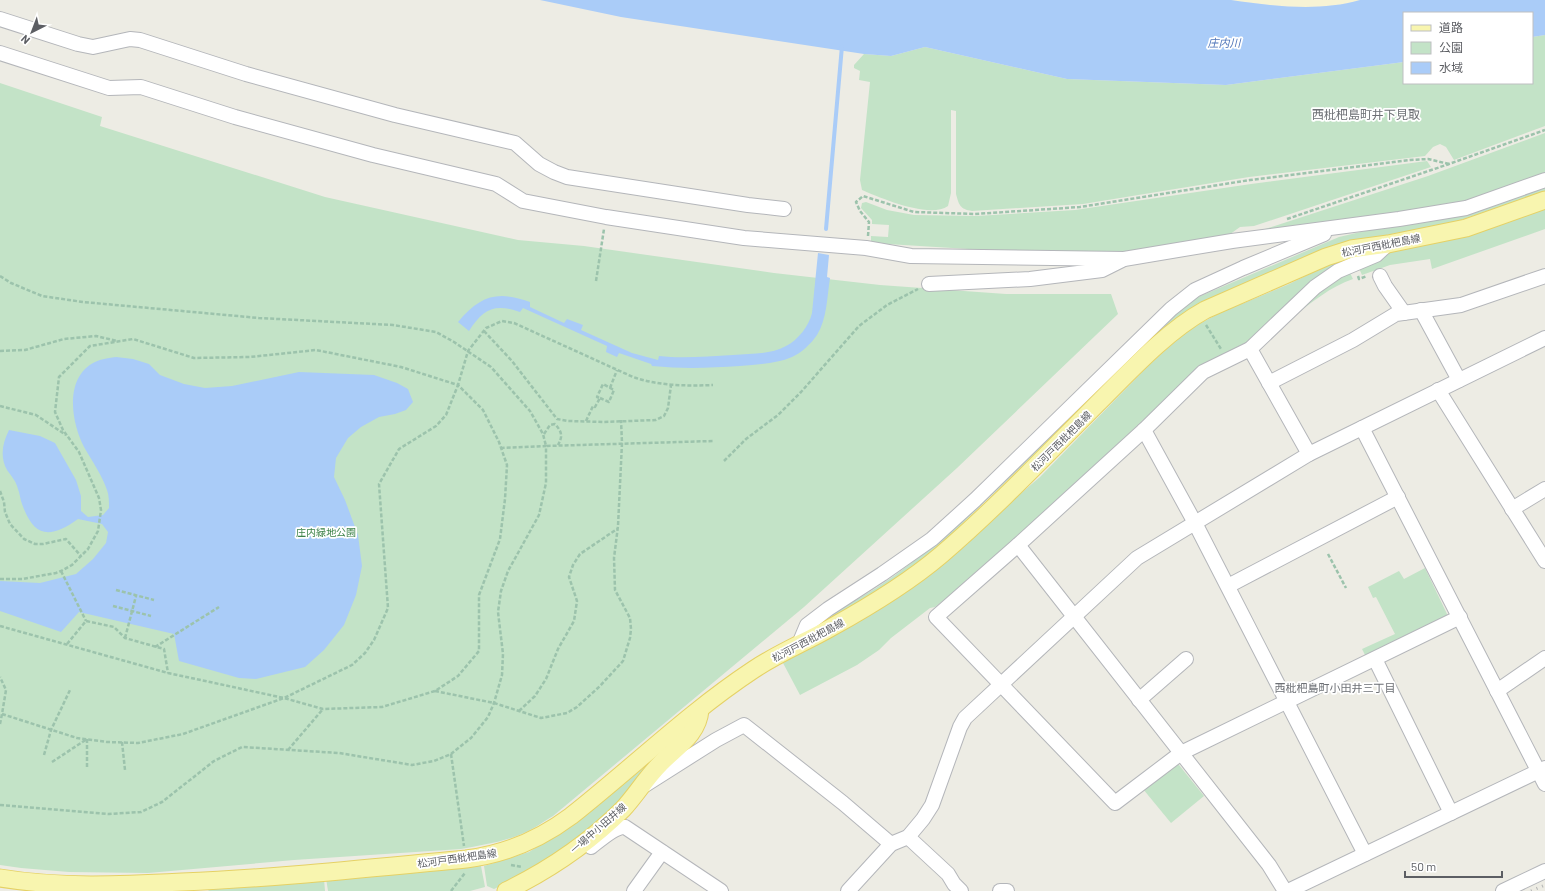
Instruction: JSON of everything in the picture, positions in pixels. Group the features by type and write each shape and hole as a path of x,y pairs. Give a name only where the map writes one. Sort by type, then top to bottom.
{"main road":[{"name":"松河戸西枇杷島線","path":"0,878 91,888 209,881 466,859 504,851 530,842 557,827 700,709 755,669 864,609 910,580 965,534 1026,476 1118,383 1188,320 1205,310 1326,257 1351,249 1388,244 1466,228 1545,200"},
{"name":"一場中小田井線","path":"506,891 534,877 557,863 592,836 623,809 659,765 689,737 699,720 700,709"}],"street":[{"path":"0,19 78,44 92,47 130,39 140,40 246,74 365,107 515,143 539,164 567,177 748,205 784,209"},
{"path":"0,53 109,88 141,87 235,117 373,156 496,184 523,201 606,217 744,238 866,248 911,256 1124,259 1232,242 1399,220 1466,208 1545,180"},
{"path":"799,644 807,625 828,609 932,539 975,500 1183,299 1195,290 1243,268 1341,227"},
{"path":"1388,244 1376,255 1338,271 1315,287 1250,349 1203,372 1144,430 1018,545 936,617 1115,803 1181,753 1460,617"},
{"path":"929,284 1030,279 1102,270 1124,259"},
{"path":"1380,276 1385,286 1404,313"},
{"path":"1269,384 1353,340 1396,314 1461,305 1545,276"},
{"path":"1421,310 1459,380"},
{"path":"848,891 890,844 908,837 932,805 960,727 965,718 1138,558 1309,454 1545,338"},
{"path":"1250,349 1309,454"},
{"path":"1438,390 1545,561"},
{"path":"1362,428 1498,692 1542,770 1545,784"},
{"path":"1144,430 1228,586 1365,854"},
{"path":"1512,509 1545,489"},
{"path":"1228,586 1398,497"},
{"path":"1018,545 1269,865 1286,891 1542,770"},
{"path":"1498,692 1545,658"},
{"path":"1139,700 1186,659"},
{"path":"1374,659 1451,812"},
{"path":"638,790 716,740 744,725 843,803 890,844"},
{"path":"557,863 564,866 621,827 625,827 721,891"},
{"path":"908,837 948,874 946,885 961,891"},
{"path":"634,891 662,852"},
{"path":"1503,891 1545,871"},
{"path":"1000,891 1007,891"}],"path":[{"path":"1283,220 1545,130"},
{"path":"869,222 860,211 856,202 863,196 914,212 983,213 1080,207 1250,180 1410,160 1428,159 1449,164"},
{"path":"596,281 602,245"},
{"path":"0,276 11,283 42,296 83,302 259,318 393,325 436,332 491,367 530,411 543,434 546,446 546,483 539,515 508,571 501,591 498,612 503,654 502,675 494,703 488,717 471,738 451,754 434,761 412,765 339,753 242,747 214,761 162,802 141,812 109,814 0,804"},
{"path":"724,461 746,440 778,415 801,392 859,326 887,305 929,284"},
{"path":"2,714 77,738 138,743 183,734 284,698 352,665 365,653 374,640 388,608 379,484 399,449 436,426 446,415 458,385 468,351 486,328 502,321 514,323 617,370 648,382 671,385 713,385"},
{"path":"1206,324 1224,355"},
{"path":"484,331 512,361 557,419 586,422 656,420 664,416 668,408 671,385"},
{"path":"0,351 25,350 72,338 96,336 119,341"},
{"path":"0,579 22,579 61,571 72,565 88,549 98,531 101,510 99,498 79,452 63,430 55,412 59,377 90,346 132,339 194,358 250,357 316,350 401,367 458,385 483,410 507,464 505,499 500,539 479,595 479,651 458,676 435,691 382,707 323,709 284,698 168,672 0,626"},
{"path":"610,388 617,370"},
{"path":"603,384 614,390 609,402 600,398 597,397 603,384"},
{"path":"586,422 593,406 596,407 600,398"},
{"path":"0,406 36,415 68,437"},
{"path":"555,424 557,419"},
{"path":"435,691 494,703 541,718 567,713 577,707 600,686 623,661 630,638 631,629 630,618 615,590 614,558 618,529 622,444 620,420"},
{"path":"543,434 550,425 555,424"},
{"path":"555,424 562,431 562,438 557,446"},
{"path":"501,448 713,440"},
{"path":"0,491 4,502 5,512 10,524 24,538 35,544 43,544 66,539 81,556"},
{"path":"519,711 535,696 546,679 558,649 574,621 577,601 569,577 573,565 580,554 618,529"},
{"path":"1328,554 1346,588"},
{"path":"61,571 86,621 114,627 125,638 164,649 168,672"},
{"path":"116,590 154,600"},
{"path":"125,638 136,596"},
{"path":"112,606 151,616"},
{"path":"154,647 219,607"},
{"path":"67,644 86,621"},
{"path":"0,677 6,690 0,724"},
{"path":"44,755 51,730 70,690"},
{"path":"287,750 323,709"},
{"path":"52,762 87,739"},
{"path":"87,739 87,769"},
{"path":"122,742 125,770"},
{"path":"451,754 463,840"},
{"path":"451,891 468,869"}],"green space":[{"path":"1545,35 1545,126 1454,160 1446,147 1440,144 1433,147 1425,156 1249,177 1083,204 972,211 962,208 956,194 956,111 951,110 951,193 948,206 940,209 917,209 881,198 862,190 860,180 870,82 859,80 860,71 854,68 854,65 864,54 891,56 925,47 1067,79 1226,85 1403,62 1403,84 1533,84 1533,37"},
{"name":"庄内緑地公園","path":"0,83 102,117 100,126 325,197 518,240 584,246 774,273 880,285 1006,294 1111,294 1118,314 957,468 804,607 553,816 528,831 501,841 461,849 294,860 148,873 69,872 0,865"},
{"path":"1545,133 1545,173 1472,199 1440,206 1262,232 1262,230 1428,176"},
{"path":"1427,161 1431,167 1254,226 1240,227 1226,237 1152,247 1130,253 1001,251 871,243 871,236 888,237 889,225 872,224 872,220 861,208 862,203 866,202 887,210 914,215 976,216 1075,210 1251,184"},
{"path":"1545,186 1545,191 1453,223 1342,243 1302,258 1193,307 1171,323 941,544 906,573 869,597 816,625 834,612 885,582 939,541 1175,314 1196,298 1339,237 1369,230 1430,221 1473,212"},
{"path":"1545,208 1545,229 1432,269 1430,259 1390,265 1362,275 1358,266 1388,252"},
{"path":"1364,256 1240,349 1200,367 999,555 935,607 930,608 891,638 879,650 857,665 800,695 783,663 889,602 970,537 1040,477 1149,365 1188,330 1231,307 1287,285 1326,266 1348,258"},
{"path":"1349,271 1353,279 1314,300 1293,317 1319,290"},
{"path":"1425,568 1447,614 1447,619 1366,657 1362,649 1395,634 1376,597 1373,598 1368,587 1399,571 1404,579"},
{"path":"1174,764 1179,765 1204,796 1171,823 1143,789"},
{"path":"647,765 650,768 618,805 577,840 534,870 494,889 487,886 484,866 529,852 582,818"},
{"path":"481,866 485,887 470,891 328,891 326,878"},
{"path":"324,879 325,891 209,891 207,889"}],"sand":[{"path":"1231,0 1360,0 1328,6 1296,7"}],"water":[{"name":"庄内川","path":"540,0 1231,0 1279,6 1312,7 1344,4 1360,0 1545,0 1545,35 1533,37 1533,12 1403,12 1403,62 1226,85 1067,79 925,47 891,56 864,54 621,17"},
{"path":"818,253 829,255 827,277 830,278 823,322 817,335 806,348 792,357 773,362 707,368 652,366 651,364 619,353 617,357 606,352 607,346 523,308 520,312 503,308 490,310 479,317 469,331 458,322 474,306 482,301 499,296 508,296 530,302 530,307 564,323 567,319 583,325 581,330 632,353 658,360 659,356 696,357 753,354 774,351 790,343 799,336 806,328 811,318"},
{"path":"116,357 133,359 149,364 160,375 184,384 205,388 232,386 299,372 374,375 397,383 408,389 413,402 406,410 379,417 361,427 348,438 336,458 334,477 345,500 358,535 362,566 356,595 344,625 324,650 305,667 256,679 239,678 179,661 174,634 79,612 61,632 0,611 0,581 40,583 76,574 93,559 106,543 108,532 102,524 78,519 59,530 44,532 32,524 21,502 19,491 14,479 7,470 3,460 3,450 9,430 40,436 55,443 76,480 81,496 81,511 88,517 103,515 109,508 108,492 97,468 79,437 73,401 74,389 78,378 85,369 97,361"}],"waterway":[{"path":"826,229 842,46"}],"railway":[{"path":"1531,891 1545,885"}],"district":[{"name":"西枇杷島町井下見取","path":"1366,114"},
{"name":"西枇杷島町小田井三丁目","path":"1335,687"}]}
